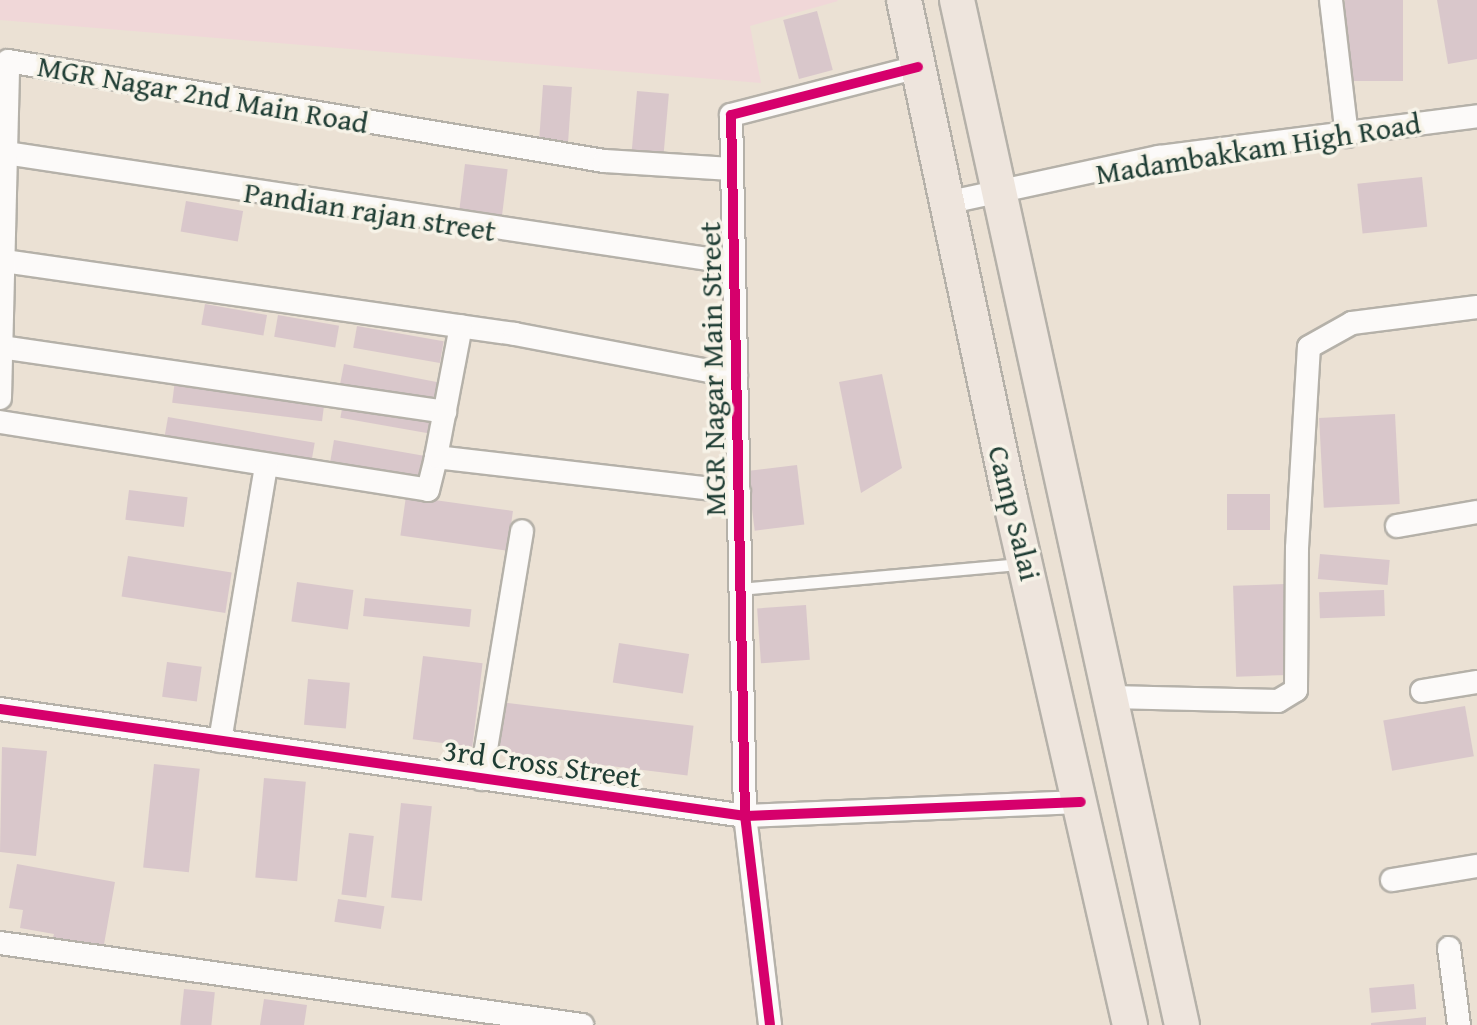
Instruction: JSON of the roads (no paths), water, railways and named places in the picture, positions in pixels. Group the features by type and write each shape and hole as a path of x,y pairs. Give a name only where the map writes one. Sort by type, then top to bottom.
{"main road":[{"name":"Camp Salai","path":"904,0 946,203 1130,1025"},
{"name":"Camp Salai","path":"957,0 996,195 1111,697 1182,1025"}],"street":[{"path":"1331,0 1347,136"},
{"name":"MGR Nagar 2nd Main Road","path":"0,398 8,61 604,161 732,169"},
{"name":"MGR Nagar Main Street","path":"770,1025 745,816 731,115 918,67"},
{"name":"Madambakkam High Road","path":"946,203 996,195 1159,157 1347,136 1477,116"},
{"name":"Pandian rajan street","path":"6,153 734,263"},
{"path":"4,261 461,326 736,376"},
{"path":"1111,697 1278,701 1296,690 1305,363 1317,339 1352,323 1477,307"},
{"path":"0,422 428,490 461,326"},
{"path":"1,347 445,412"},
{"path":"436,457 739,492"},
{"path":"220,741 266,465"},
{"path":"1397,526 1477,512"},
{"path":"481,779 522,531"},
{"path":"1422,691 1477,682"},
{"name":"3rd Cross Street","path":"0,709 745,816 1081,802"},
{"path":"1392,880 1477,866"},
{"path":"0,943 582,1025"},
{"path":"1449,948 1459,1025"}],"lane":[{"path":"739,589 1028,563"}]}
